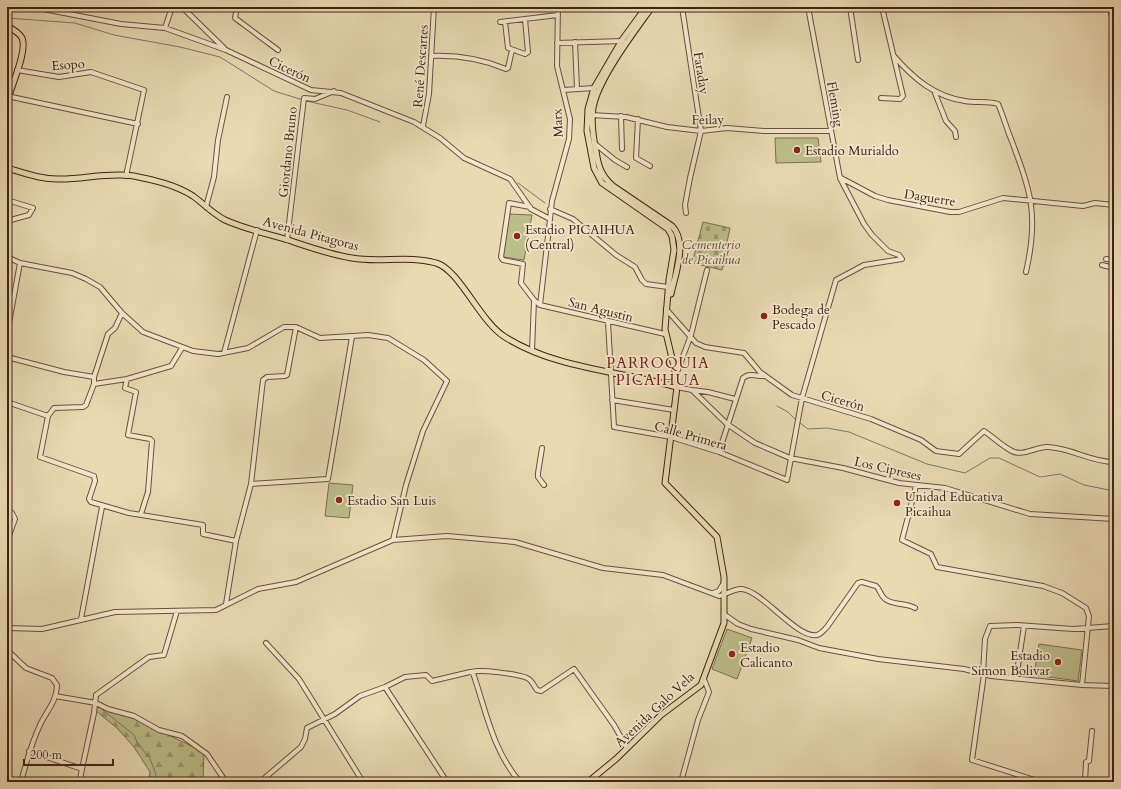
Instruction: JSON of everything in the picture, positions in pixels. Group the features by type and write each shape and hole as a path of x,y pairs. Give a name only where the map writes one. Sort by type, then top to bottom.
{"main road":[{"name":"Avenida Galo Vela","path":"588,782 599,775 667,710 701,685 724,623 725,615 724,577 717,537 665,483 677,387 676,375 665,334 668,287 674,250 672,236 668,229 610,190 598,178 592,163 587,132 594,88 646,7"},
{"name":"Avenida Galo Vela","path":"652,7 625,41 599,90 590,115 598,165 607,181 672,226 677,232 680,245 679,253 669,300 666,306"},
{"path":"7,26 17,32 23,40 23,48 7,103"},
{"name":"Avenida Pitagoras","path":"7,168 31,175 58,179 126,176 176,187 194,197 225,220 353,259 393,258 435,262 443,265 452,274 486,321 503,336 532,351 574,365 648,379 677,387"}],"street":[{"name":"Cicerón","path":"33,7 121,24 165,28 226,50 311,90 334,91 348,95 423,126 464,158 512,181 533,211 550,219"},
{"path":"165,28 172,7"},
{"path":"182,7 226,50"},
{"path":"237,7 234,18 278,50"},
{"name":"René Descartes","path":"423,126 428,105 434,7"},
{"name":"Marx","path":"540,305 550,209 569,139 570,119 557,66 558,7"},
{"name":"Faraday","path":"682,7 702,131 690,178 685,205 686,213"},
{"name":"Fleming","path":"802,398 836,280 864,265 902,259 899,255 888,251 872,235 864,224 840,178 808,7"},
{"path":"850,7 858,60"},
{"path":"881,98 900,99 902,97 882,7"},
{"path":"1081,7 1112,9 1114,25"},
{"path":"500,22 558,14"},
{"path":"505,22 508,48 525,54 528,52 525,19"},
{"path":"557,43 625,41"},
{"path":"574,42 577,89"},
{"path":"431,56 461,56 506,69 508,68 512,50"},
{"path":"894,56 909,72 935,93 960,101 998,104 1025,178 1031,200 1034,226 1032,246 1026,272"},
{"name":"Esopo","path":"17,70 59,77 91,72 142,89 144,94 138,124"},
{"path":"563,90 594,88"},
{"name":"Giordano Bruno","path":"287,240 303,101 315,99 334,91"},
{"path":"935,93 946,121 955,131 956,137"},
{"path":"8,96 138,124 126,176"},
{"path":"206,207 214,176 218,140 226,97"},
{"name":"Feilay","path":"590,115 621,116 667,127 702,131 727,128 764,131 831,130"},
{"path":"621,116 622,149"},
{"path":"638,119 636,158 650,166"},
{"path":"594,143 615,160 627,167"},
{"name":"Daguerre","path":"840,178 875,196 937,210 960,212 1003,198 1083,206 1095,204 1114,205"},
{"path":"7,200 33,208 29,214 7,221"},
{"path":"530,207 509,203 501,258 503,260 522,263 524,265 521,283 534,300 532,351"},
{"path":"550,209 573,220 616,256 635,267 646,284 668,287"},
{"path":"224,353 257,230"},
{"path":"7,257 20,263 72,273 86,279 100,287 122,313 143,332 182,348 210,354 224,353 248,348 284,327 296,327 320,338 368,335 388,338 424,360 447,381 423,431 406,485 394,540"},
{"path":"1106,259 1114,260"},
{"path":"7,334 20,263"},
{"path":"1102,265 1114,268"},
{"path":"676,375 691,336 707,270"},
{"name":"San Agustin","path":"534,300 540,305 665,334"},
{"name":"Cicerón","path":"666,306 696,342 705,347 744,353 755,368 792,395 871,419 921,440 936,451 959,454 984,431 1013,452 1024,452 1042,446 1070,450 1092,459 1114,462"},
{"path":"122,313 115,328 108,334 94,377 94,384 85,406 81,408 56,407 48,416 40,457 92,474 95,481 89,500 102,507 203,525 203,534 236,541"},
{"path":"608,322 612,400 674,410"},
{"path":"226,604 236,541 251,484 263,380 267,377 287,375 296,327"},
{"path":"251,484 328,479 352,337"},
{"path":"94,384 127,379 171,366 182,348"},
{"path":"7,357 64,372 94,377"},
{"path":"719,452 743,378 747,375 753,374 766,376"},
{"path":"127,379 126,388 136,392 128,435 152,441 148,492 141,514"},
{"path":"677,387 708,392 735,399"},
{"name":"Los Cipreses","path":"692,390 727,424 755,443 790,458 843,468 916,486 945,488 1036,515 1114,519"},
{"path":"790,458 802,398"},
{"name":"Calle Primera","path":"612,400 614,427 671,437 719,452 787,480 790,458"},
{"path":"7,402 48,416"},
{"path":"542,448 538,477 544,485"},
{"path":"916,486 902,540 931,554 937,567 1014,579 1056,590 1086,608 1089,616 1082,685"},
{"path":"81,619 102,507"},
{"path":"7,510 12,513 15,519 7,541"},
{"path":"7,628 42,629 115,612 216,610 258,589 296,582 318,574 394,540 447,536 515,542 603,568 663,575 719,596 740,589 751,592 793,625 807,633 817,635 827,627 858,583 862,582 876,586 882,596 894,604 909,604 915,608"},
{"path":"712,593 719,591 724,577"},
{"path":"83,782 80,779 94,713 94,702 96,695 149,657 164,654 177,611"},
{"path":"725,615 738,624 751,629 798,640 819,648 878,659 964,669 983,674 1016,678 1082,685 1114,686"},
{"path":"1041,782 972,760 983,674 985,639 990,626 1088,628 1114,626"},
{"path":"1016,678 1024,626"},
{"path":"266,643 299,679 363,782"},
{"path":"7,650 26,668 53,679 57,685 55,696 43,718 29,751 22,782"},
{"path":"260,782 301,747 305,739 307,728 335,714 356,697 385,687 405,677 426,676 432,681 471,672 490,671 525,678 531,681 537,690 541,691 574,669 614,725 627,748"},
{"path":"471,672 497,747 510,769 520,782"},
{"path":"681,782 695,731 709,692 704,679"},
{"path":"385,687 447,782"},
{"path":"55,696 94,702 108,709 134,716 159,730 182,736 207,754 226,782"},
{"path":"1085,782 1086,762 1089,761 1092,731"},
{"path":"29,751 82,769"}],"green space":[{"name":"Estadio Murialdo","path":"775,138 818,138 821,162 776,163"},
{"name":"Estadio PICAIHUA (Central)","path":"509,214 532,215 524,260 503,257"},
{"name":"Cementerio de Picaihua","path":"703,222 730,228 726,247 729,249 722,270 692,263"},
{"path":"329,483 353,485 349,518 325,516"},
{"path":"727,629 752,638 737,679 712,669"},
{"name":"Estadio Simon Bolivar","path":"1039,644 1082,650 1078,681 1034,675"},
{"path":"99,702 204,752 203,782 149,782 150,772 134,747 117,728 96,711"}],"waterway":[{"path":"7,18 75,23 114,35 180,47 220,57 274,91 303,100"},
{"path":"306,101 347,110 380,122"},
{"path":"518,183 545,203"},
{"path":"777,406 788,412 797,421"},
{"path":"800,423 808,429 827,428 849,432 927,464 965,473 990,458 999,458 1040,477 1060,474 1084,485 1114,491"},
{"path":"98,706 134,735 137,742 150,759 156,774 154,782"}],"place":[{"name":"Estadio Murialdo","path":"797,150"},
{"name":"Estadio PICAIHUA (Central)","path":"517,236"},
{"name":"Bodega de Pescado","path":"764,316"},
{"name":"Estadio San Luis","path":"339,500"},
{"name":"Unidad Educativa Picaihua","path":"897,503"},
{"name":"Estadio Calicanto","path":"732,654"},
{"name":"Estadio Simon Bolivar","path":"1058,662"}],"district":[{"name":"PARROQUIA PICAIHUA","path":"658,372"}]}
